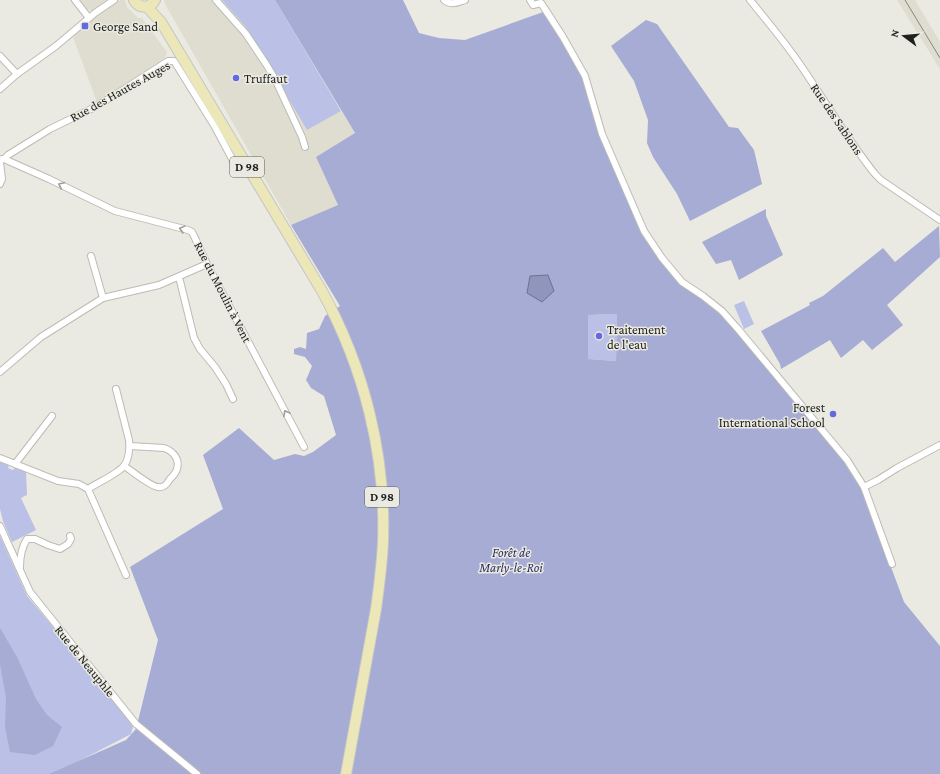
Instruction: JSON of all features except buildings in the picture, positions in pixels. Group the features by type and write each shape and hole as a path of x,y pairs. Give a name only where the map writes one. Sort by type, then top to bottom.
{"main road":[{"path":"134,0 136,4 140,6 152,3"},
{"name":"D 98","path":"152,3 159,12 161,22 330,306 351,353 368,405 374,432 381,480 383,543 376,609 346,774"}],"street":[{"path":"75,0 89,18"},
{"path":"0,89 17,74 56,46 89,18 114,0"},
{"path":"216,0 246,34 275,79 305,147"},
{"path":"444,0 455,4 463,0"},
{"name":"Rue des Sablons","path":"750,0 800,64 874,174 880,180 940,220"},
{"path":"532,3 541,2 585,76 602,134 644,231 662,258 682,282 722,311 738,328 847,460 864,487 892,564"},
{"path":"0,56 17,74"},
{"name":"Rue des Hautes Auges","path":"1,160 50,129 123,91 168,61 174,61 237,168"},
{"path":"0,184 2,179 1,160"},
{"name":"Rue du Moulin à Vent","path":"1,160 47,178 115,211 192,232 207,264 304,447"},
{"path":"92,256 103,298"},
{"path":"0,372 41,337 103,298 159,285 207,264"},
{"path":"178,277 194,338 200,349 215,367 226,384 233,399"},
{"path":"88,488 124,466 129,451 130,446 116,390"},
{"path":"15,464 52,416"},
{"path":"864,487 940,445"},
{"path":"124,466 154,486 160,488 166,485 177,469 177,459 173,452 168,449 130,446"},
{"path":"0,458 58,481 78,484 88,488 126,575"},
{"name":"Rue de Neauphle","path":"0,526 30,592 136,724 197,774"},
{"path":"19,569 21,553 27,539 35,539 48,546 60,549 68,544 71,539 70,536"}],"shaded area":[{"path":"78,0 106,0 92,11 86,9"},
{"path":"120,0 125,0 127,7 138,18 142,18 167,52 165,58 97,102 73,37 88,23"},
{"path":"164,0 222,0 246,27 307,130 341,111 355,133 316,157 338,205 291,225"},
{"path":"222,0 275,0 341,111 307,130 246,27"},
{"path":"897,0 915,0 940,42 940,69"},
{"path":"548,275 554,291 542,302 527,293 530,276"},
{"path":"744,301 754,324 744,329 734,305"},
{"path":"617,314 616,361 588,359 588,315"},
{"path":"0,462 9,465 8,468 10,469 13,470 15,468 26,472 27,495 21,498 36,530 12,542 3,521 0,509"},
{"path":"0,536 27,596 134,723 131,734 54,774 0,774"}],"green space":[{"name":"Forêt de Marly-le-Roi","path":"275,0 403,0 419,33 439,38 465,40 546,11 585,80 642,233 677,280 720,312 845,461 862,489 904,602 940,646 940,774 49,774 126,740 136,729 158,640 130,567 223,509 203,455 239,428 274,460 295,454 304,456 313,452 336,435 324,396 311,388 306,380 312,366 305,357 294,354 294,349 300,347 306,349 307,333 319,329 325,316 340,306 291,225 338,205 316,157 355,133","holes":["617,314 616,361 588,359 588,315"]},
{"path":"646,20 657,24 729,127 738,128 754,150 762,184 690,221 677,194 653,157 647,143 648,120 634,81 611,46"},
{"path":"766,209 766,216 783,255 739,280 731,260 716,264 702,242"},
{"path":"939,226 940,257 887,305 903,325 872,350 863,340 841,358 830,340 781,369 780,364 761,331 810,305 809,303 823,296 883,248 895,262"},
{"path":"0,628 17,657 36,699 47,715 62,727 53,746 35,755 10,752 5,727 6,698 0,664"}],"tram line":[{"path":"905,0 940,58"}],"place":[{"name":"George Sand","path":"85,26"},
{"name":"Truffaut","path":"236,78"},
{"name":"Traitement de l'eau","path":"599,336"},
{"name":"Forest International School","path":"833,414"}]}
